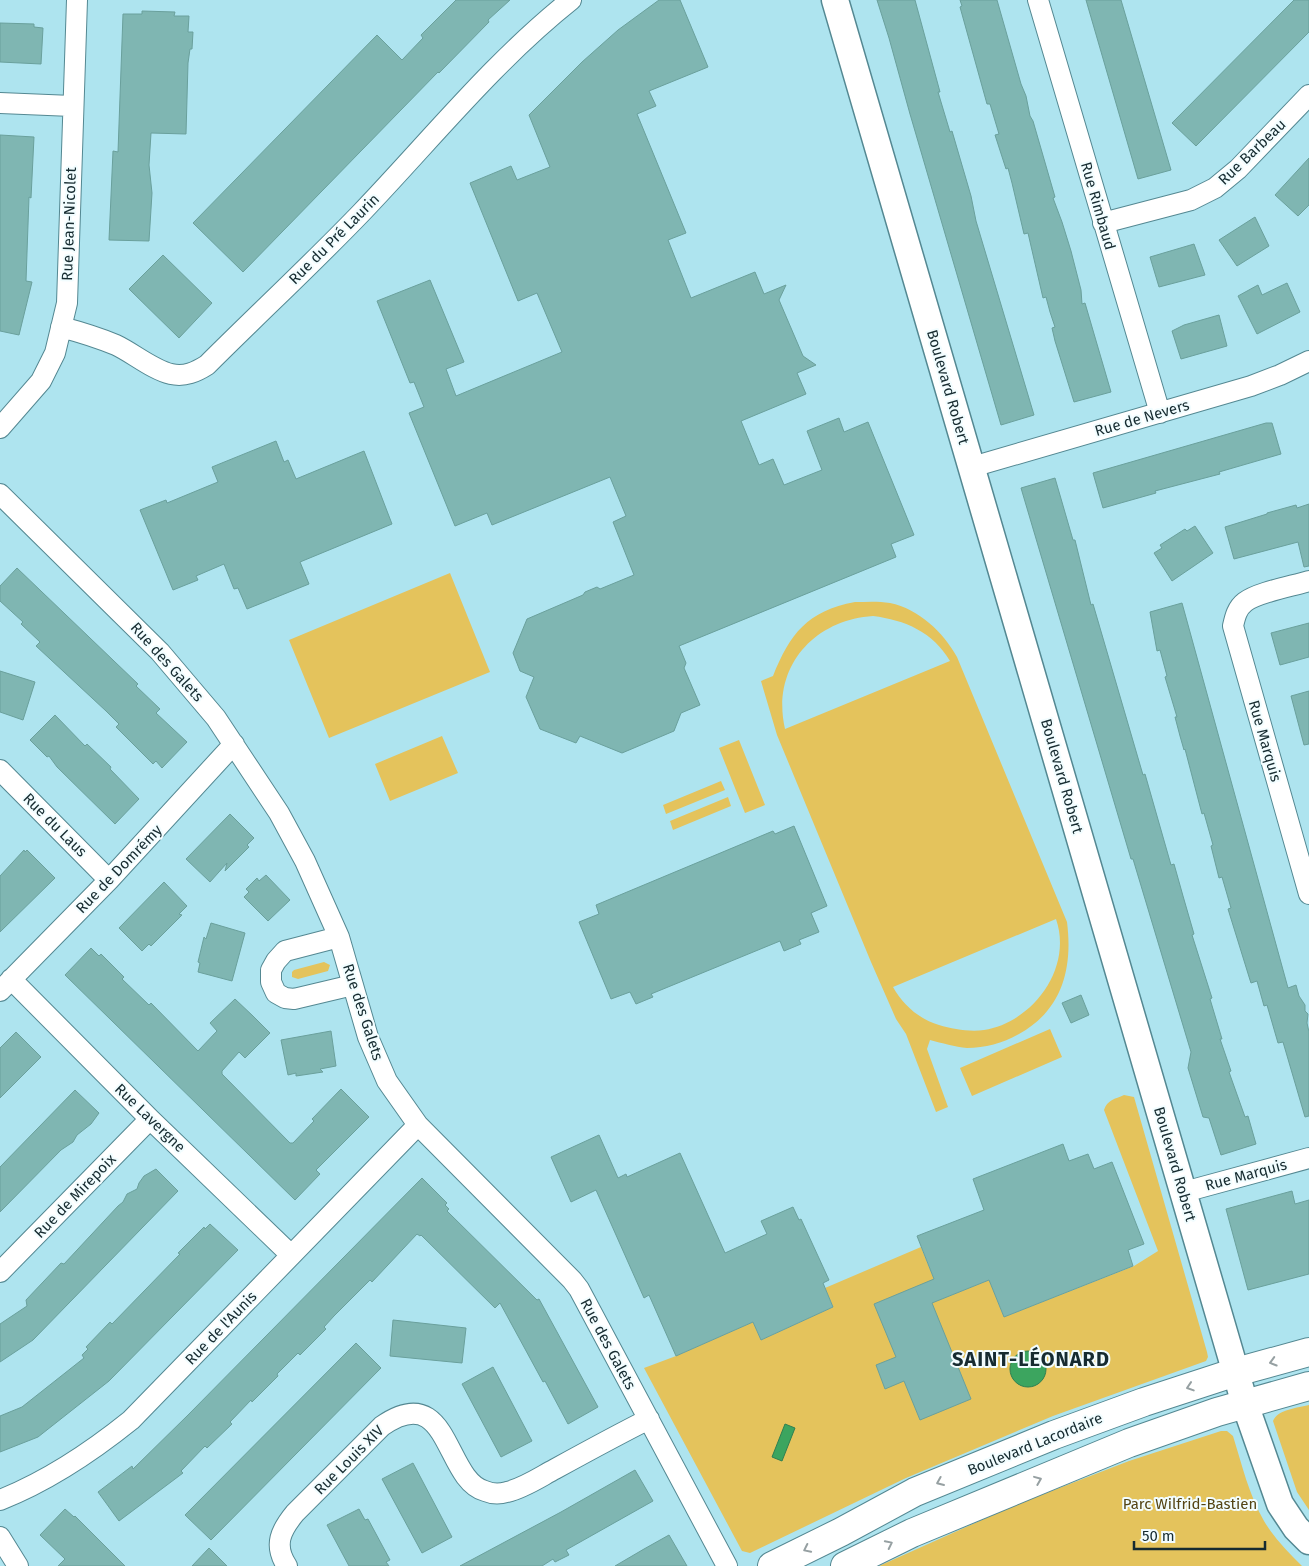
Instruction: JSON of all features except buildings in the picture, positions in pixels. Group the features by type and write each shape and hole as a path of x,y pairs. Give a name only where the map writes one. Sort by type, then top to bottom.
{"main road":[{"name":"Boulevard Lacordaire","path":"772,1566 916,1492 994,1459 1144,1402 1236,1372 1309,1352"},
{"path":"845,1566 912,1533 1142,1438 1245,1404 1309,1386"}],"street":[{"name":"Rue Jean-Nicolet","path":"0,428 41,381 55,353 66,303 77,0"},
{"name":"Rue du Pré Laurin","path":"61,327 117,345 170,374 194,373 207,365 360,214 488,77 543,22 571,0"},
{"name":"Boulevard Robert","path":"835,0 1245,1404 1280,1504 1296,1528 1309,1541"},
{"name":"Rue Rimbaud","path":"1038,0 1160,413"},
{"name":"Rue Barbeau","path":"1103,223 1190,200 1215,188 1238,169 1309,96"},
{"path":"0,102 72,106"},
{"name":"Rue de Nevers","path":"972,467 1251,386 1309,361"},
{"name":"Rue des Galets","path":"0,494 160,652 216,718 234,744 283,819 305,861 339,937 368,1037 387,1081 418,1124 572,1280 649,1419 726,1566"},
{"name":"Rue Marquis","path":"1309,581 1256,596 1245,602 1236,613 1233,626 1309,894"},
{"name":"Rue de Domrémy","path":"6,985 109,880 234,744"},
{"name":"Rue du Laus","path":"0,770 109,880"},
{"path":"339,937 285,951 271,970 271,982 276,993 285,998 294,999 354,985"},
{"name":"Rue Lavergne","path":"6,985 150,1119 291,1255"},
{"name":"Rue de Mirepoix","path":"0,1272 150,1119"},
{"name":"Rue de l'Aunis","path":"0,1500 57,1473 96,1448 131,1420 418,1124"},
{"name":"Rue Marquis","path":"1184,1192 1309,1158"},
{"name":"Rue Louis XIV","path":"286,1566 280,1550 280,1538 284,1526 382,1426 395,1417 411,1414 428,1418 440,1431 471,1483 483,1491 499,1493 523,1486 649,1419"},
{"path":"0,1537 18,1566"}],"green space":[{"path":"450,573 490,672 329,738 289,640"},
{"path":"855,602 872,602 901,606 920,616 945,639 957,657 1067,922 1068,956 1066,972 1055,1000 1034,1024 1007,1040 981,1047 967,1048 930,1040 927,1049 948,1107 936,1112 906,1034 896,1019 871,962 777,735 761,681 773,676 786,648 802,627 824,611","holes":["873,616 907,624 917,629 935,642 950,661 785,729 782,707 784,686 791,667 801,651 815,637 832,627 851,620","1056,919 1060,938 1059,956 1054,974 1045,990 1033,1004 1018,1016 1002,1025 973,1031 939,1025 912,1011 893,987"]},
{"path":"442,736 458,773 390,801 375,764"},
{"path":"739,740 765,805 745,813 719,748"},
{"path":"721,781 725,790 666,814 663,805"},
{"path":"728,797 731,806 673,830 670,821"},
{"path":"324,962 330,965 328,971 298,979 292,977 294,970"},
{"path":"1050,1029 1062,1057 972,1096 960,1068"},
{"path":"1124,1095 1134,1097 1207,1352 1208,1357 1206,1361 1053,1416 906,1478 750,1553 742,1551 644,1368 753,1322 761,1340 833,1307 825,1288 921,1247 942,1299 989,1280 1004,1317 1134,1266 1158,1251 1104,1110 1109,1102"},
{"path":"1309,1405 1309,1510 1297,1492 1273,1421 1284,1411"},
{"name":"Parc Wilfrid-Bastien","path":"1221,1431 1227,1431 1233,1436 1250,1490 1264,1521 1286,1550 1302,1566 879,1566 1013,1506 1129,1461"}],"shaded area":[{"path":"1028,1351 1040,1357 1046,1369 1040,1381 1028,1387 1016,1381 1010,1369 1016,1357"},
{"path":"785,1424 795,1428 782,1461 772,1457"}],"district":[{"name":"SAINT-LÉONARD","path":"1031,1359"}]}
